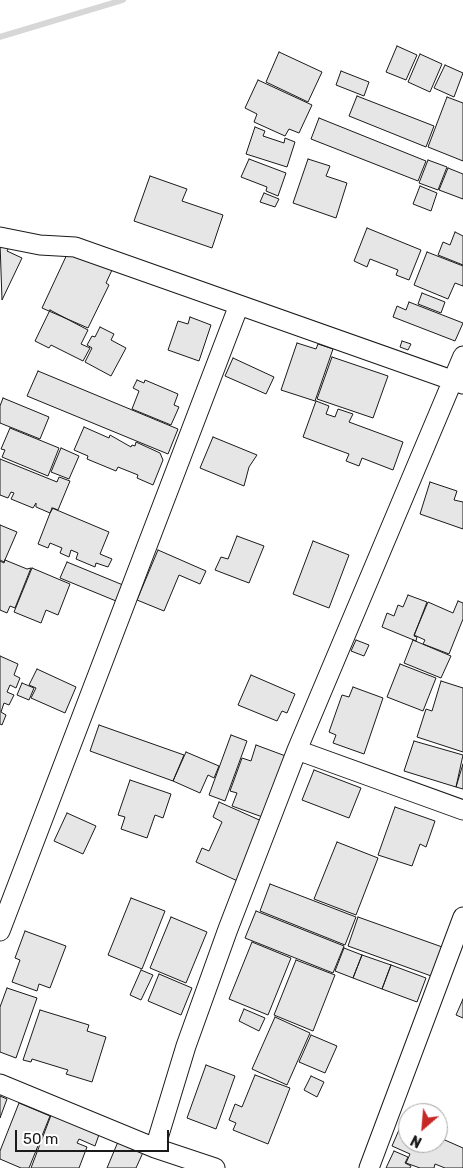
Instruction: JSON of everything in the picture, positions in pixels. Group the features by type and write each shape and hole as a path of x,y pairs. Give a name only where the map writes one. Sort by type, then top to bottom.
{"street":[{"path":"0,236 40,245 75,247 458,383"},
{"path":"0,931 239,305"},
{"path":"155,1148 186,1046 228,929 297,750 458,383 463,356"},
{"path":"297,750 463,810"},
{"path":"369,1168 463,916"},
{"path":"0,1084 155,1148 215,1168"}],"building":[{"path":"397,46 417,55 406,80 386,72"},
{"path":"279,52 322,72 308,102 266,82"},
{"path":"420,54 442,64 430,92 408,82"},
{"path":"445,65 463,73 454,97 434,88"},
{"path":"341,71 369,82 364,96 336,85"},
{"path":"258,80 312,105 299,133 289,129 285,136 254,122 257,114 245,108"},
{"path":"357,96 434,126 426,147 349,116"},
{"path":"447,97 463,103 463,161 428,147"},
{"path":"319,118 426,161 418,181 311,139"},
{"path":"255,127 265,131 263,136 284,143 285,138 295,142 287,167 246,154"},
{"path":"249,159 286,173 278,196 266,191 267,187 241,177"},
{"path":"308,159 330,166 326,176 347,183 336,218 293,203"},
{"path":"428,160 447,167 438,190 419,183"},
{"path":"448,168 463,174 463,199 439,190"},
{"path":"150,176 187,189 182,201 223,215 212,248 134,221"},
{"path":"420,186 437,193 431,211 413,204"},
{"path":"264,193 279,199 275,207 260,202"},
{"path":"367,228 421,250 409,280 396,275 398,270 370,259 367,267 354,261"},
{"path":"455,232 463,236 463,265 438,255 443,242 450,245"},
{"path":"0,243 9,247 7,251 22,258 2,300"},
{"path":"69,250 112,270 106,283 109,285 88,328 42,308"},
{"path":"427,252 463,266 463,286 455,283 448,299 414,285"},
{"path":"422,293 445,302 441,313 418,304"},
{"path":"409,302 463,323 455,341 393,317 397,306 406,310"},
{"path":"50,310 88,330 81,344 90,348 83,361 51,345 49,348 35,341"},
{"path":"190,317 211,325 199,361 168,350 178,321 188,324"},
{"path":"100,327 114,334 111,340 126,348 111,376 85,362 92,348 87,345 92,336 95,337"},
{"path":"402,341 411,344 408,350 400,347"},
{"path":"297,343 316,349 318,344 333,349 315,401 281,390"},
{"path":"332,357 388,376 373,418 317,399"},
{"path":"233,358 274,377 266,394 225,376"},
{"path":"38,371 178,429 168,454 27,396"},
{"path":"137,380 144,383 145,380 178,394 174,405 179,407 171,425 132,409 139,391 133,388"},
{"path":"3,398 49,417 40,439 0,423 0,406"},
{"path":"316,401 329,406 326,414 335,417 338,409 353,414 349,422 403,442 393,470 362,458 359,466 346,461 349,454 303,437"},
{"path":"84,427 109,438 110,435 131,447 132,445 135,446 136,442 160,453 163,460 153,485 137,478 138,475 118,467 116,471 87,459 88,456 74,450"},
{"path":"10,428 59,448 48,476 2,457 5,450 1,449"},
{"path":"213,437 257,455 249,467 244,486 200,468"},
{"path":"61,448 79,456 69,479 51,472"},
{"path":"0,459 57,482 59,477 70,481 58,510 53,508 50,513 36,507 36,503 33,508 11,499 14,493 11,492 8,498 0,495"},
{"path":"430,482 457,491 454,500 463,502 463,529 420,514"},
{"path":"52,508 109,532 100,554 112,559 108,567 96,563 95,567 76,559 78,553 71,550 69,557 60,553 62,548 50,543 48,548 38,544"},
{"path":"0,525 17,532 4,562 0,560"},
{"path":"237,536 264,546 249,583 215,570 221,557 228,559"},
{"path":"313,541 349,555 329,608 293,594"},
{"path":"158,550 206,571 200,584 179,575 164,611 137,600"},
{"path":"5,560 27,569 31,568 15,608 10,606 7,613 0,610 0,561 4,563"},
{"path":"67,562 123,585 116,601 60,578"},
{"path":"32,568 70,584 58,615 46,610 41,623 14,612"},
{"path":"408,595 427,602 414,636 417,637 416,641 382,627 387,613 394,616 398,605 403,607"},
{"path":"458,601 463,603 463,619 449,654 423,644 425,640 414,635 428,602 453,613"},
{"path":"356,640 369,645 364,656 351,651"},
{"path":"413,640 451,656 441,678 404,663"},
{"path":"0,656 18,664 14,675 20,678 16,688 10,685 7,692 14,695 9,705 4,703 1,712 6,715 2,725 0,724"},
{"path":"400,664 436,678 423,711 387,697"},
{"path":"37,669 76,687 65,713 31,698 36,688 29,685"},
{"path":"251,675 295,694 287,713 282,711 277,721 238,705"},
{"path":"441,681 463,688 463,752 417,737 426,709 432,711"},
{"path":"22,683 34,688 29,700 17,695"},
{"path":"353,687 383,698 364,754 333,743 336,735 329,732 342,695 349,697"},
{"path":"99,725 184,755 173,781 90,751"},
{"path":"231,735 247,741 225,801 209,795"},
{"path":"414,741 463,755 456,787 404,771"},
{"path":"256,745 291,758 268,819 232,806 237,793 230,791 242,758 251,761"},
{"path":"186,752 219,766 214,778 208,775 200,793 173,781"},
{"path":"463,764 463,789 456,787"},
{"path":"314,770 361,788 349,818 302,800"},
{"path":"130,780 171,794 163,818 155,815 147,838 121,829 125,817 118,815"},
{"path":"219,802 266,823 242,883 196,862 202,848 209,851 222,822 213,817"},
{"path":"395,807 435,821 426,847 420,844 412,866 378,855"},
{"path":"67,813 96,826 83,854 54,841"},
{"path":"337,842 378,858 356,915 314,899"},
{"path":"270,884 356,917 345,945 260,911"},
{"path":"131,898 165,911 142,969 108,955"},
{"path":"256,911 344,946 333,973 245,938"},
{"path":"171,917 207,932 186,983 150,968"},
{"path":"358,917 445,948 434,977 348,946"},
{"path":"25,931 66,946 50,988 39,984 37,991 12,982 20,960 15,958"},
{"path":"252,942 291,958 268,1015 229,999"},
{"path":"344,948 362,955 353,978 335,971"},
{"path":"362,955 391,965 382,989 353,978"},
{"path":"296,960 335,975 313,1031 274,1015"},
{"path":"391,965 426,978 417,1002 382,989"},
{"path":"141,970 153,975 141,1000 130,995"},
{"path":"159,974 192,988 181,1015 148,1001"},
{"path":"7,988 37,998 16,1058 0,1052 0,1007"},
{"path":"463,999 463,1018 456,1015"},
{"path":"244,1009 265,1018 259,1031 239,1021"},
{"path":"40,1010 89,1025 87,1031 106,1037 92,1082 66,1074 68,1070 32,1059 31,1062 23,1060"},
{"path":"275,1017 310,1033 287,1085 252,1069"},
{"path":"311,1035 337,1046 325,1073 299,1062"},
{"path":"206,1065 235,1076 216,1129 187,1118"},
{"path":"255,1075 290,1088 268,1144 233,1130 236,1123 229,1120 235,1104 242,1107"},
{"path":"311,1076 324,1082 317,1097 304,1090"},
{"path":"0,1096 7,1099 0,1118"},
{"path":"19,1103 50,1116 29,1168 21,1168 0,1159 0,1151"},
{"path":"53,1110 101,1129 95,1146 79,1139 77,1143 87,1147 79,1168 31,1168"},
{"path":"398,1132 398,1149 392,1146"},
{"path":"120,1137 145,1148 136,1168 107,1168"},
{"path":"448,1141 463,1148 463,1168 445,1168 435,1164 434,1168 420,1168 406,1163 410,1154 408,1153 448,1153"},
{"path":"394,1151 408,1157 405,1163 411,1166 410,1168 386,1168"}],"waterway":[{"path":"0,37 123,0"}]}
